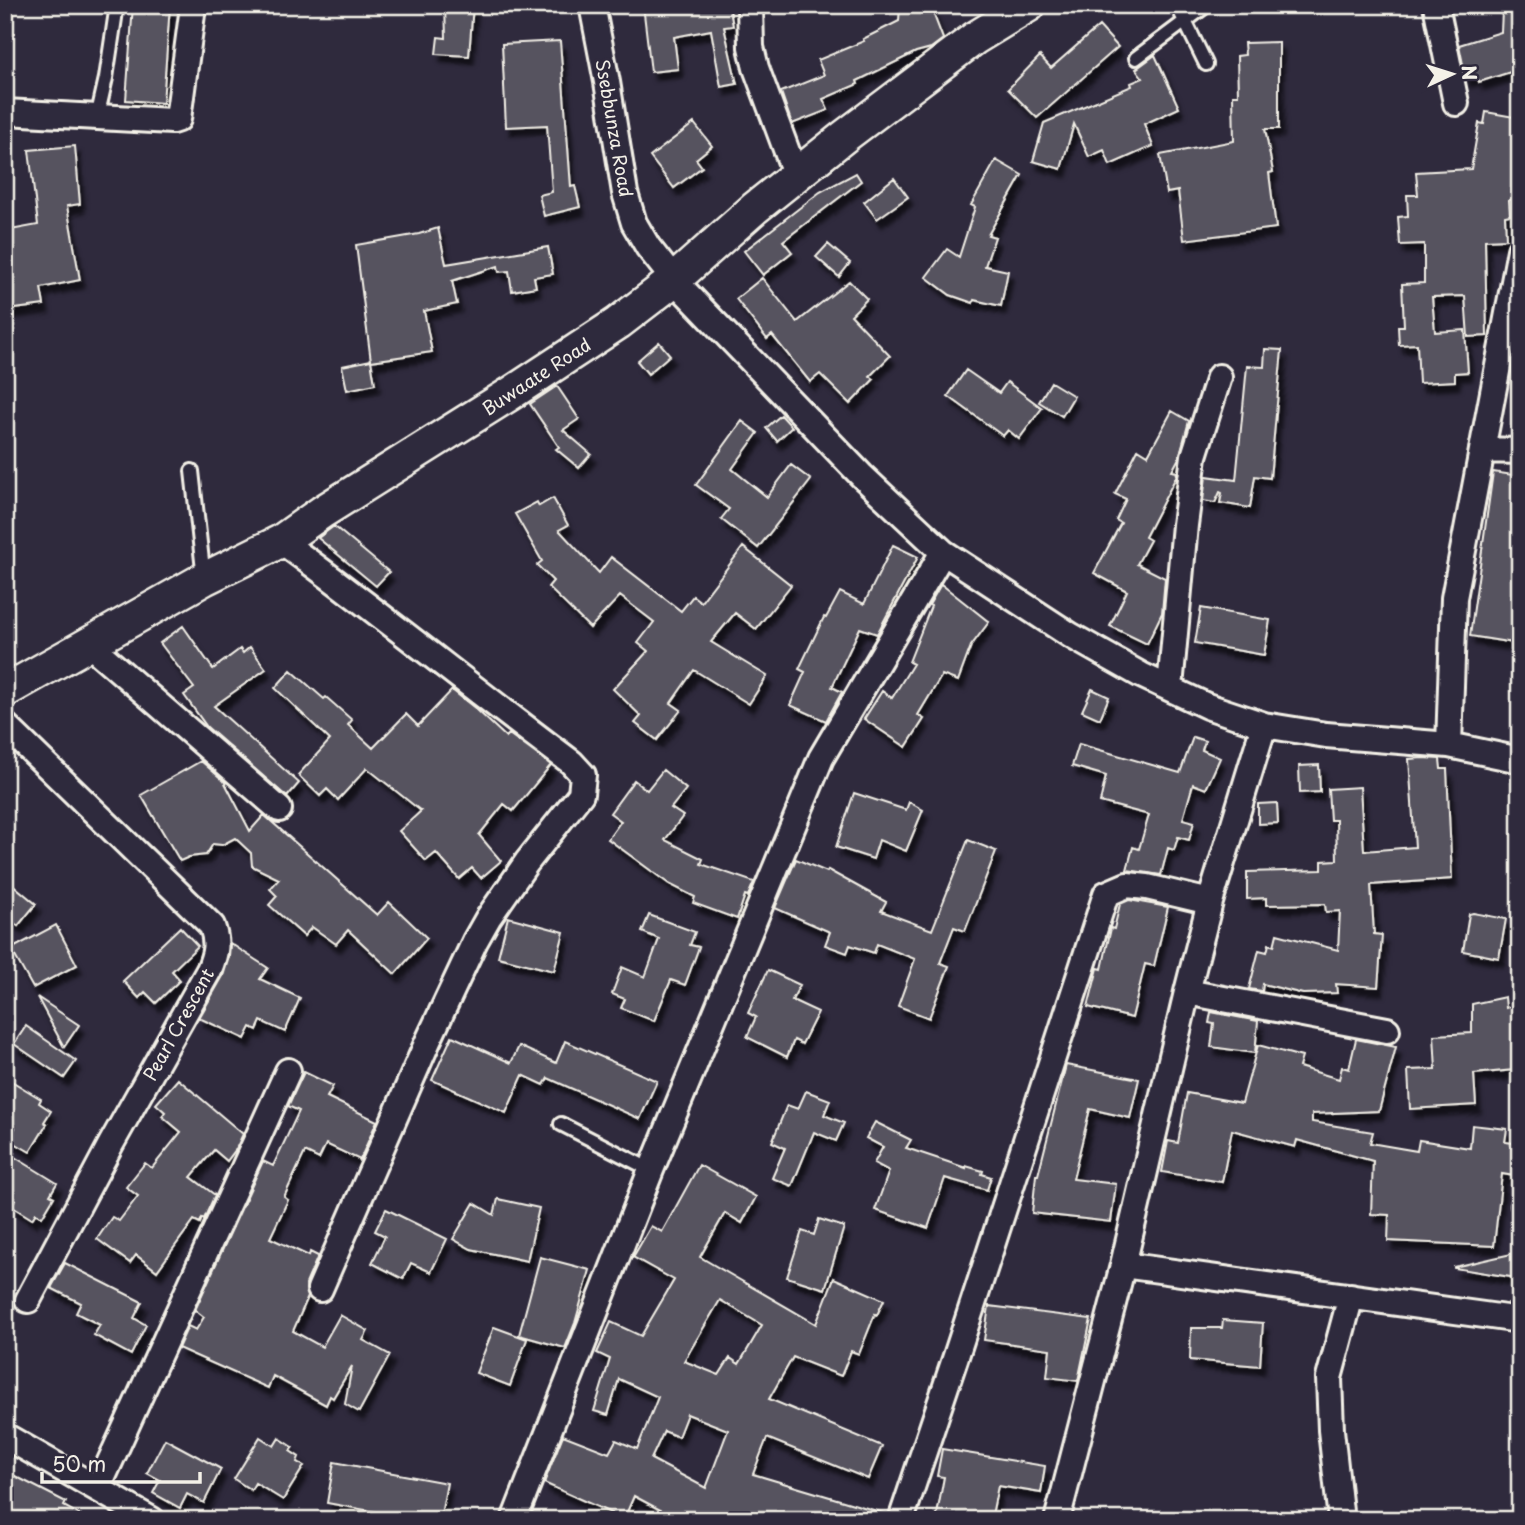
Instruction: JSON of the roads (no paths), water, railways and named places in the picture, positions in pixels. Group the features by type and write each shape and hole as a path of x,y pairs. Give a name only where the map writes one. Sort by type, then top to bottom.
{"street":[{"name":"Ssebbunza Road","path":"592,5 625,193 634,223 649,247 674,280 862,476 943,552 1070,635 1141,675 1207,706 1264,725 1326,735 1449,745 1520,760"},
{"path":"750,5 751,47 756,68 796,176"},
{"name":"Buwaate Road","path":"5,691 204,579 281,541 618,323 674,280 796,176 975,38 1029,5"},
{"path":"1436,5 1456,103"},
{"path":"5,112 97,118 178,119 192,14"},
{"path":"1449,745 1454,597 1520,250"},
{"path":"1170,687 1194,456 1219,377"},
{"path":"1482,450 1520,451"},
{"path":"281,541 368,604 476,691 571,762 583,775 581,794 527,862 475,941 428,1041 320,1289"},
{"path":"514,1520 651,1170 821,758 943,552"},
{"path":"90,645 279,809"},
{"name":"Pearl Crescent","path":"5,725 212,926 217,939 217,950 209,970 111,1144 28,1300"},
{"path":"1057,1520 1124,1265 1210,902 1264,725"},
{"path":"901,1520 1106,894 1127,885 1210,902"},
{"path":"1187,992 1387,1030"},
{"path":"98,1488 288,1071"},
{"path":"1124,1265 1520,1320"},
{"path":"1341,1520 1331,1430 1329,1378 1351,1296"},
{"path":"5,1436 152,1520"}],"lane":[{"path":"97,118 117,5"},
{"path":"1177,5 1206,64"},
{"path":"1136,58 1207,5"},
{"path":"192,471 204,579"},
{"path":"561,1124 651,1170"}]}
